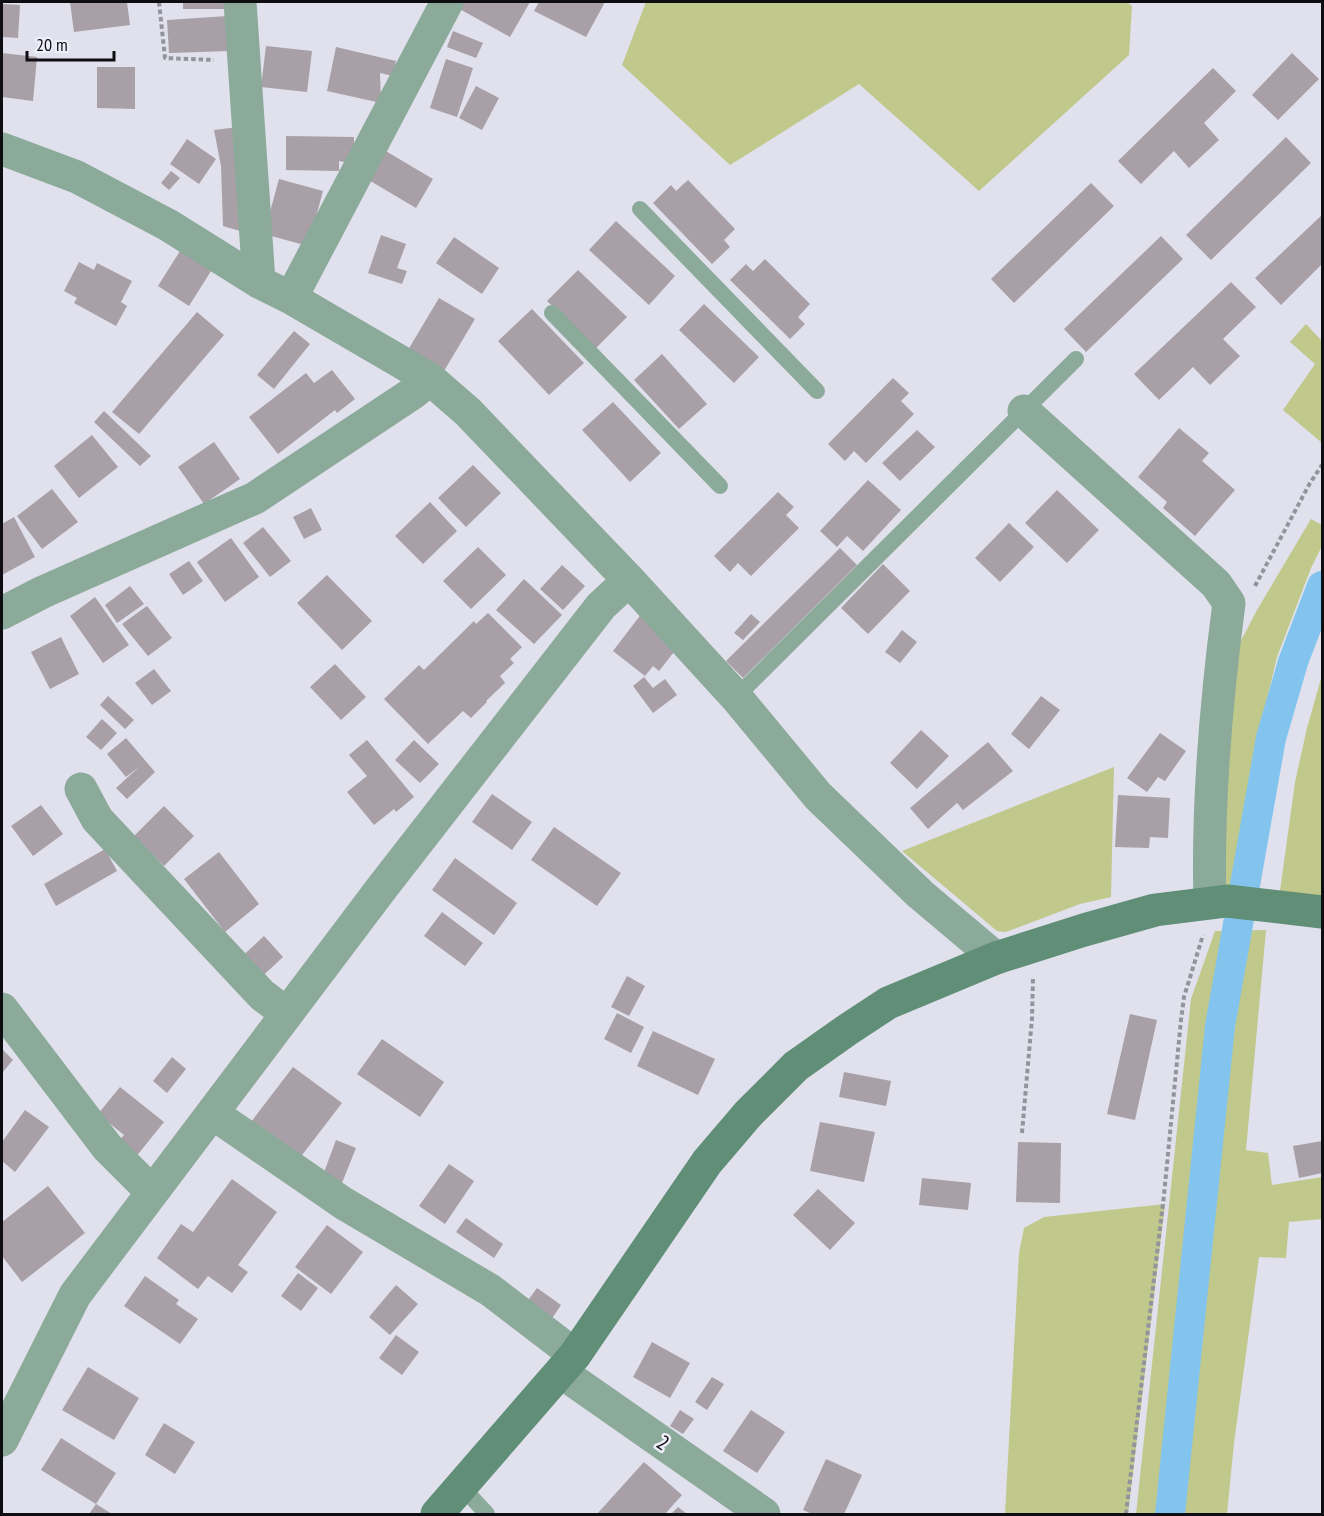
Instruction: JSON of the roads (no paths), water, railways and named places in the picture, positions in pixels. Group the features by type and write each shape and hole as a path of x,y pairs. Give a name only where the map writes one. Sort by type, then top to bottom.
{"main road":[{"path":"437,1515 568,1363 707,1162 748,1114 796,1066 847,1030 888,1004 996,958 1155,910 1218,901 1268,904 1323,912"}],"street":[{"path":"240,2 259,282"},
{"path":"291,298 447,2"},
{"path":"2,149 77,177 168,225 259,282 291,298 430,379 468,412 629,580 736,697 818,796 920,894 996,958"},
{"path":"2,613 43,592 255,498 413,393 430,379"},
{"path":"1024,411 1216,584 1229,603 1212,763 1208,860 1218,901"},
{"path":"6,1416 75,1295 388,879 601,606 629,580"},
{"path":"81,789 97,819 262,995 287,1014"},
{"path":"2,1009 107,1147 152,1192"},
{"name":"2","path":"212,1113 343,1203 490,1290 568,1363 764,1515"}],"lane":[{"path":"640,209 817,391"},
{"path":"552,313 720,486"},
{"path":"736,697 1076,359"},
{"path":"462,1487 487,1515"}],"waterway":[{"path":"1170,1514 1220,1026 1271,738 1293,662 1322,586"}]}
